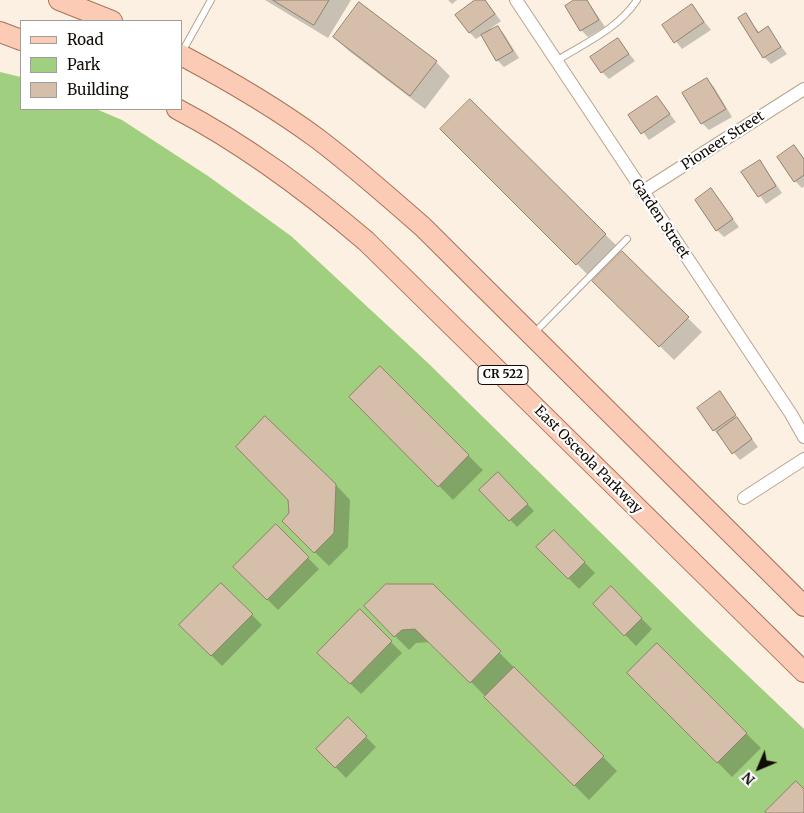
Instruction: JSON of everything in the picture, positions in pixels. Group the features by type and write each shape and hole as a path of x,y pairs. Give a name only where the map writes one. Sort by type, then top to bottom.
{"main road":[{"path":"58,0 109,20"},
{"path":"0,32 20,40"},
{"path":"182,55 232,82 278,111 367,178 424,228 804,606"},
{"name":"East Osceola Parkway","path":"179,110 260,158 314,197 366,241 804,672"}],"street":[{"name":"Garden Street","path":"516,0 791,414 804,437"},
{"name":"Pioneer Street","path":"642,192 804,89"},
{"path":"744,498 804,459"}],"lane":[{"path":"182,52 211,0"},
{"path":"556,61 613,27 628,13 637,0"},
{"path":"531,335 626,239"}],"green space":[{"path":"0,72 20,77 20,110 98,110 122,120 208,176 291,236 428,363 703,633 804,729 804,813 0,813"}],"building":[{"path":"273,0 329,0 314,25"},
{"path":"475,0 485,0 495,14 469,33 455,15"},
{"path":"574,0 587,0 599,20 580,31 565,6"},
{"path":"359,2 437,61 410,96 333,37"},
{"path":"692,4 704,22 674,43 662,25"},
{"path":"746,13 758,33 768,26 781,47 763,58 738,18"},
{"path":"498,26 513,51 496,61 481,35"},
{"path":"618,38 629,54 601,73 590,57"},
{"path":"707,78 726,109 701,124 682,93"},
{"path":"657,96 670,114 641,134 628,115"},
{"path":"470,99 606,234 576,265 440,129"},
{"path":"794,145 804,159 804,175 794,182 777,157"},
{"path":"760,160 776,186 758,197 741,172"},
{"path":"711,188 733,219 716,231 695,200"},
{"path":"622,251 689,317 659,347 592,281"},
{"path":"380,366 469,455 438,487 349,397"},
{"path":"720,391 736,415 713,431 697,408"},
{"path":"265,416 336,484 334,533 314,553 282,521 289,513 288,500 236,447"},
{"path":"737,417 752,439 732,454 717,432"},
{"path":"498,472 528,504 509,521 479,490"},
{"path":"276,524 309,557 267,600 233,567"},
{"path":"554,530 585,562 568,579 536,547"},
{"path":"221,583 253,614 211,656 179,625"},
{"path":"386,584 433,584 501,651 470,683 415,629 402,630 394,637 364,606"},
{"path":"611,586 642,618 624,636 593,604"},
{"path":"360,609 392,641 350,684 317,653"},
{"path":"657,643 747,733 717,763 627,673"},
{"path":"514,667 604,756 574,786 484,697"},
{"path":"348,717 367,736 335,768 316,749"},
{"path":"796,781 804,789 804,813 765,812"}]}
